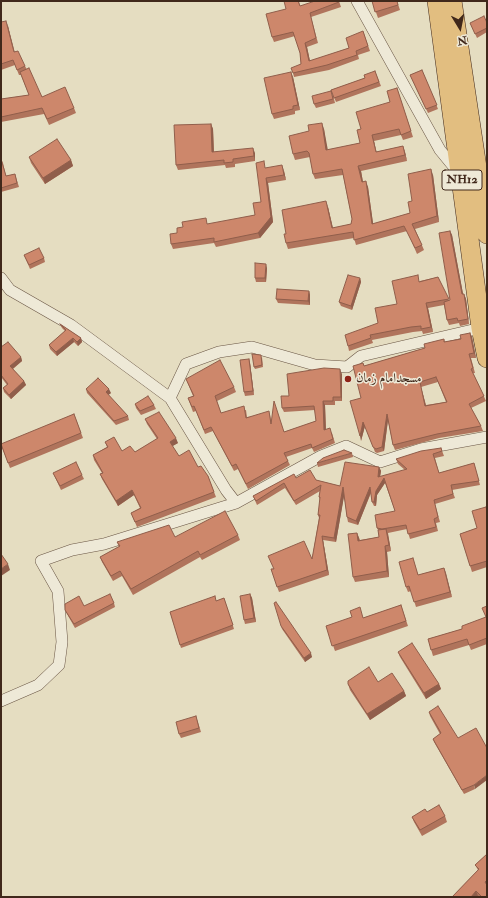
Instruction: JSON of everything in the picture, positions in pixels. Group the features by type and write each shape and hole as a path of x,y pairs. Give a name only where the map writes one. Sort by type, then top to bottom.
{"highway":[{"name":"NH12","path":"437,1 462,177 481,328 487,358"},
{"name":"NH12","path":"452,1 487,234"}],"street":[{"path":"357,1 440,150 462,177"},
{"path":"1,278 10,290 70,325 170,398 226,490 236,503"},
{"path":"170,398 186,364 219,352 252,347 315,365 347,367 361,356 481,328"},
{"path":"1,701 38,685 59,665 62,642 58,591 41,561 72,550 104,544 236,503 321,456 346,446 380,462 421,449 487,437"}],"building":[{"path":"284,1 298,1 300,6 315,1 339,1 310,13 316,38 305,43 309,61 349,48 346,38 363,31 368,46 356,51 357,55 327,65 293,73 291,68 301,64 300,53 293,32 272,37 266,14 286,9"},
{"path":"372,1 397,1 398,5 375,12"},
{"path":"484,16 487,23 487,28 475,34 470,23"},
{"path":"6,21 14,52 18,51 25,66 17,70 13,60 1,64 1,22"},
{"path":"29,68 42,97 65,87 74,108 47,119 42,108 1,117 1,99 29,95 20,72"},
{"path":"422,70 437,105 426,109 410,75"},
{"path":"375,71 379,82 334,98 331,90 365,78 364,75"},
{"path":"291,72 298,105 293,106 293,109 272,114 264,78"},
{"path":"397,88 411,131 401,135 399,129 372,135 376,152 403,146 405,155 358,166 362,182 366,181 372,224 410,213 408,202 412,201 408,174 431,169 437,216 412,224 422,245 415,248 404,226 354,240 353,232 286,243 282,210 326,201 332,228 351,224 352,219 342,169 313,174 309,153 307,151 293,154 289,136 309,131 308,125 322,123 326,150 360,143 357,130 361,129 356,112 390,102 387,91"},
{"path":"331,91 333,99 314,104 312,96"},
{"path":"211,124 212,152 253,148 254,156 233,159 233,162 224,163 224,160 176,165 174,125"},
{"path":"57,139 71,160 43,178 29,157"},
{"path":"1,159 6,176 15,174 17,183 1,188"},
{"path":"264,161 265,168 282,165 284,175 266,178 271,217 258,233 214,242 214,238 171,244 170,234 177,233 177,228 183,227 182,222 206,218 207,224 255,215 253,203 261,202 256,163"},
{"path":"450,231 468,319 458,321 457,318 447,320 444,302 450,300 439,233"},
{"path":"39,248 44,258 29,265 24,255"},
{"path":"255,263 266,264 265,278 255,278"},
{"path":"348,275 360,278 351,306 339,302"},
{"path":"418,275 419,282 438,277 449,299 426,303 431,327 421,329 421,326 411,327 370,335 371,338 348,346 345,335 378,323 375,308 397,304 392,281"},
{"path":"277,289 309,291 308,301 276,299"},
{"path":"60,324 81,338 77,342 73,338 56,352 49,345 66,330"},
{"path":"470,333 474,353 469,354 473,368 471,369 484,396 469,404 481,426 437,434 393,445 387,414 382,447 376,449 373,447 363,422 360,436 350,401 361,398 353,366 363,363 364,366 425,348 424,344 444,339 444,342 461,339 460,335","holes":["436,377 447,402 425,406 420,382"]},
{"path":"8,342 21,357 10,366 24,381 9,395 3,388 8,384 1,375 1,347"},
{"path":"252,354 261,355 262,365 254,367"},
{"path":"249,359 253,391 244,392 240,360"},
{"path":"220,360 234,387 215,396 221,413 244,406 246,418 269,411 271,424 274,401 284,432 316,421 314,406 282,408 281,396 289,396 287,374 324,368 340,369 341,397 333,397 333,401 323,401 324,430 330,428 333,439 312,448 311,444 284,453 288,461 246,484 236,464 232,466 211,427 204,430 194,406 192,407 188,398 194,396 186,379"},
{"path":"98,378 109,389 106,392 128,416 114,421 86,389"},
{"path":"148,396 154,405 140,411 135,404"},
{"path":"159,412 176,438 170,442 179,456 189,450 198,467 201,466 208,476 214,492 135,522 131,513 141,508 132,490 116,501 100,474 103,473 93,455 108,447 105,442 114,437 122,451 130,446 135,452 158,438 145,419"},
{"path":"74,414 81,433 8,463 1,444"},
{"path":"441,448 442,451 433,454 439,473 474,463 479,481 451,485 453,494 434,500 438,517 434,519 436,527 408,534 406,525 382,529 377,528 375,515 395,511 384,478 376,491 374,502 372,502 370,487 356,521 347,517 343,487 334,538 322,536 327,570 277,587 271,569 274,569 268,556 304,541 312,559 320,515 318,515 321,485 294,501 284,483 256,501 253,496 294,474 296,478 310,470 316,480 340,486 345,462 379,467 378,477 407,469 396,459 421,451"},
{"path":"344,450 352,453 317,463 323,458"},
{"path":"76,462 82,475 60,486 53,473"},
{"path":"486,507 487,561 470,566 460,534 477,528 472,511"},
{"path":"225,511 238,535 200,555 198,551 131,589 120,571 111,576 100,557 120,546 117,542 169,525 175,537"},
{"path":"386,529 389,545 385,546 387,571 353,577 348,534 357,533 358,541 379,537 378,530"},
{"path":"1,554 8,564 1,569"},
{"path":"413,558 418,575 444,568 450,592 414,602 409,586 406,587 399,562"},
{"path":"110,594 114,603 74,624 65,610 65,604 79,596 84,606"},
{"path":"250,594 254,618 244,620 240,596"},
{"path":"215,596 216,601 224,598 233,625 180,645 170,612"},
{"path":"276,602 311,653 304,658 281,626 274,603"},
{"path":"401,605 406,621 332,646 326,626 352,617 350,611 360,607 363,618"},
{"path":"487,606 487,638 469,645 467,639 431,650 428,639 462,629 462,626 486,617 482,608"},
{"path":"412,643 439,684 424,693 398,652"},
{"path":"369,667 378,682 392,673 404,691 367,714 348,684 348,681"},
{"path":"438,706 458,738 476,728 487,748 487,775 474,785 462,790 433,739 441,733 429,712"},
{"path":"196,716 199,728 179,734 176,722"},
{"path":"439,805 445,816 420,830 412,817 425,809 427,812"},
{"path":"487,854 487,880 485,882 487,885 487,897 482,897 476,891 471,897 452,897 479,869 475,865"}],"place":[{"name":"مسجدامام زمان","path":"348,379"}]}
